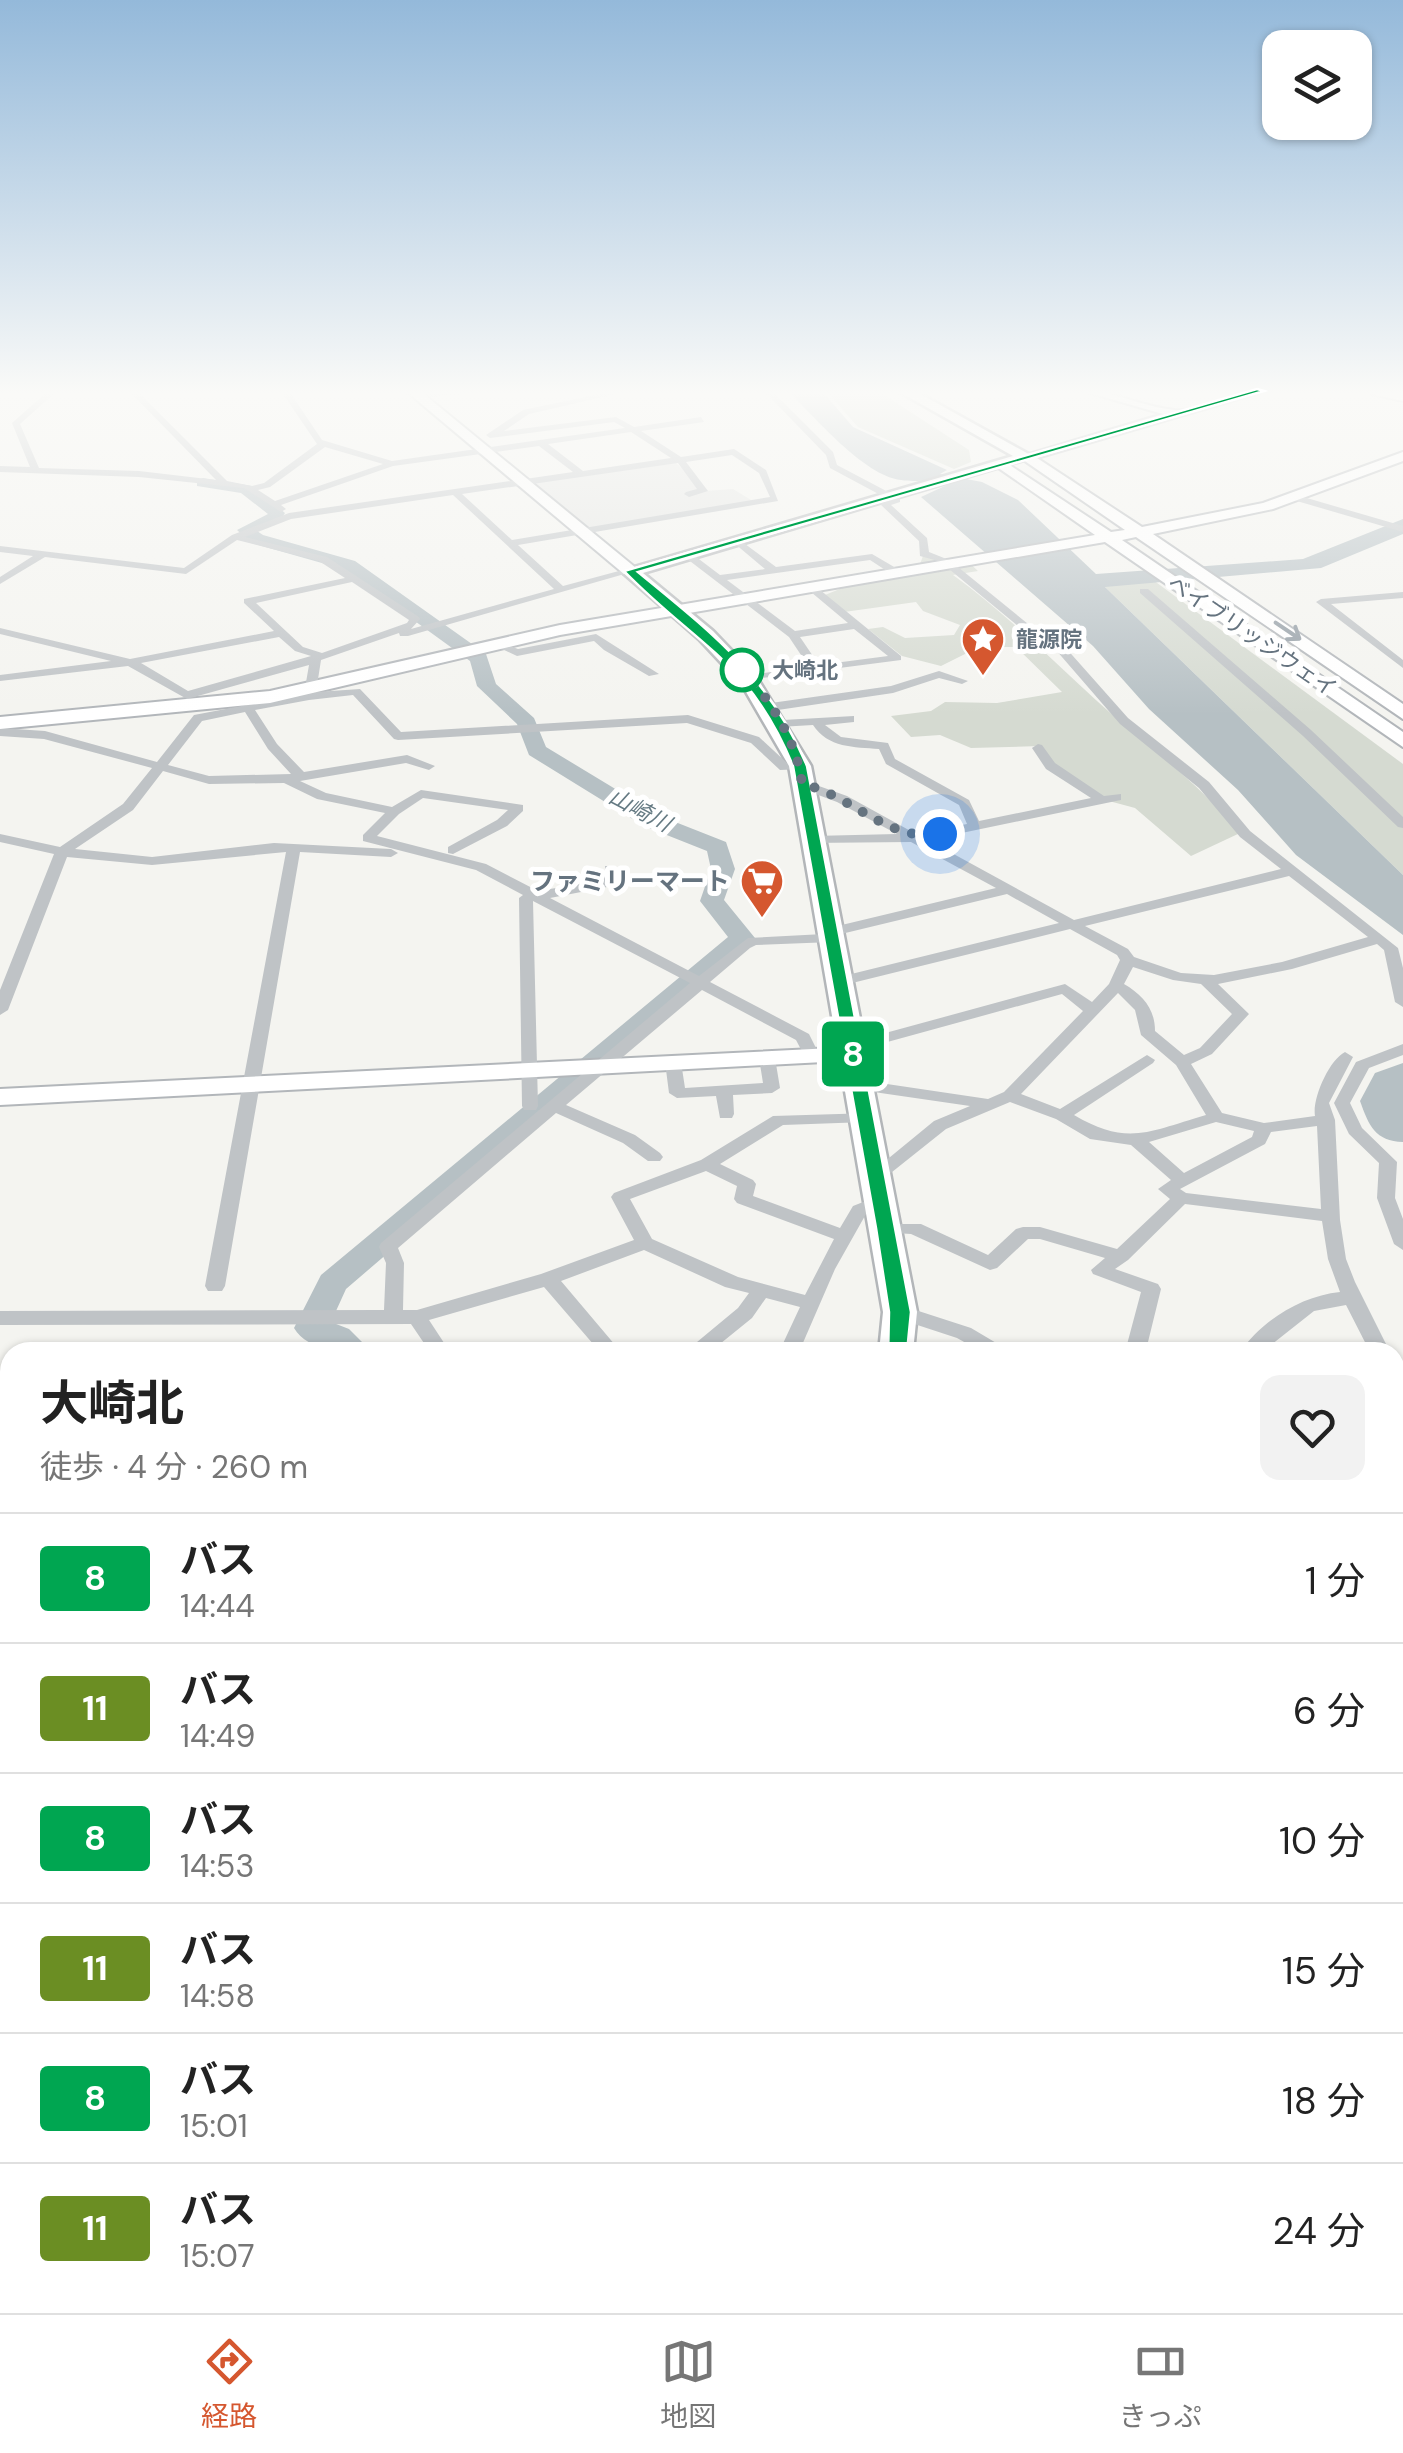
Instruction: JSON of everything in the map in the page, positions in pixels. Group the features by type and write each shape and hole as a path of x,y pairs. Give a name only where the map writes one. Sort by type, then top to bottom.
{"main road":[{"path":"630,571 878,499"},
{"path":"630,571 750,678 777,716 801,775 886,1228 900,1312 897,1342"}],"street":[{"path":"268,499 289,516"},
{"path":"275,504 290,499"},
{"path":"0,548 186,571 244,534 289,516 407,499"},
{"path":"462,499 561,590"},
{"path":"542,499 630,571"},
{"path":"509,542 775,499"},
{"path":"895,499 885,504 924,540 924,554 956,564 1034,634 1054,640 1124,722 1204,785 1245,834 1396,956 1403,1002"},
{"name":"ベイブリッジウェイ","path":"1053,499 1153,569 1186,574 1403,713"},
{"path":"1082,499 1114,530 1108,538"},
{"name":"ベイブリッジウェイ","path":"1091,499 1156,543 1267,646 1403,741"},
{"path":"0,1010 62,852 128,807 198,718 249,710 498,644 1178,526 1239,514 1287,499"},
{"path":"1300,499 1403,529"},
{"path":"1117,516 1143,524 1178,526"},
{"path":"1156,543 1157,537 1178,526"},
{"path":"1073,544 1091,536 1094,527"},
{"path":"1140,532 1134,536 1136,542 1186,574"},
{"path":"244,534 324,559 416,619 411,625 316,658"},
{"path":"736,541 774,571"},
{"path":"1073,544 1124,548"},
{"path":"0,581 43,554"},
{"path":"687,555 793,635 816,669"},
{"path":"720,578 872,558 897,573"},
{"path":"0,631 130,662 187,696 630,571"},
{"path":"316,658 281,633 248,601 354,579"},
{"path":"750,678 897,658 810,588"},
{"path":"1144,591 1308,732 1403,824"},
{"path":"1400,661 1321,602 1403,594"},
{"path":"793,635 857,624"},
{"path":"0,678 130,662 281,633"},
{"path":"498,644 517,653 596,637 653,674"},
{"path":"310,693 316,658"},
{"path":"777,716 939,674 962,680"},
{"path":"0,723 356,691 398,736 688,719 755,740 784,767 1123,952 1128,960 1172,976 1205,980 1286,965 1378,940"},
{"path":"249,710 293,778 322,796 394,811"},
{"path":"777,716 817,722 850,719"},
{"path":"817,722 820,728 846,743 884,746 890,761 964,804 976,828"},
{"path":"0,732 33,732 164,764 209,780 293,778 407,759 429,766"},
{"path":"813,840 912,838 1109,798 1050,766 1038,748"},
{"path":"452,853 502,823 518,808 421,794 370,832 514,870"},
{"path":"0,838 62,852 158,861 294,847 452,853 537,894 803,1038 812,1056"},
{"path":"216,1286 294,847"},
{"path":"530,1106 526,898 602,884 613,876 610,869"},
{"path":"840,981 1290,871"},
{"path":"393,1317 396,1263 388,1247 554,1106 594,1066 753,940 831,935 1007,890"},
{"path":"793,1342 860,1210 924,1134 1010,1096 1116,986 1128,960"},
{"path":"1182,1062 1206,1051 1241,1014 1205,980"},
{"path":"1116,986 1134,997 1149,1024 1148,1032 1182,1062 1216,1117"},
{"path":"0,1097 812,1056 852,1051 1066,989 1092,1012"},
{"path":"1403,1048 1362,1065 1342,1103 1355,1130 1388,1162 1386,1198 1403,1244"},
{"path":"1345,1057 1321,1103 1332,1144 1331,1216 1337,1262 1375,1342"},
{"path":"674,1062 676,1093 772,1088 767,1058"},
{"path":"1062,1115 1147,1060"},
{"path":"860,1084 990,1104"},
{"path":"724,1090 726,1114"},
{"path":"1010,1096 1062,1115 1096,1135 1136,1140 1216,1117 1264,1128 1349,1116"},
{"path":"554,1106 629,1139 654,1158"},
{"path":"810,1303 732,1282 645,1243 618,1200 708,1164 779,1120 866,1117"},
{"path":"1138,1342 1152,1294 1142,1284 1100,1270 1121,1256 1182,1190 1259,1140 1264,1128"},
{"path":"1136,1140 1182,1190 1331,1216"},
{"path":"708,1164 747,1184 742,1198 845,1236"},
{"path":"886,1228 914,1228 990,1264 1023,1234 1040,1234 1121,1256"},
{"path":"0,1318 417,1318 548,1279 645,1243"},
{"path":"548,1279 603,1342"},
{"path":"710,1342 745,1313 762,1290"},
{"path":"1260,1342 1295,1308 1323,1298 1355,1298"},
{"path":"900,1312 964,1333 979,1342"},
{"path":"417,1318 433,1342"}],"shaded area":[{"path":"552,499 749,499 756,503 588,528"},
{"path":"923,499 1016,499 1096,574 1303,559 1403,519 1403,534 1321,568 1105,587 1403,875 1403,935 1296,855 1238,790 1149,709 1093,646"},
{"path":"923,556 938,560 962,556 978,571 953,575 1183,775 1240,833 1191,856 1135,808 1109,801 1055,767 1040,746 971,748 940,735 911,737 891,716 931,711 945,702 997,703 1062,692 1016,647 979,647 941,666 902,656 868,629 883,627 905,638 954,635 960,625 923,611 916,602 844,612 825,595 847,586 927,571 920,564"},
{"path":"1149,577 1403,764 1403,875 1104,586"},
{"path":"1403,1063 1403,1142 1379,1135 1360,1101 1375,1073"}],"waterway":[{"name":"山崎川","path":"259,499 277,513 274,518 245,530 257,539 349,565 479,658 487,686 527,722 537,750 652,821 718,847 723,869 712,901 742,938 333,1283 311,1328 343,1342"}],"bus line":[{"name":"8","path":"881,499 630,571 718,644 750,678 782,723 800,766 886,1228 900,1312 898,1342"}],"place":[{"name":"大崎北","path":"742,670"},
{"name":"龍源院","path":"983,677"},
{"name":"ファミリーマート","path":"762,919"}],"route":[{"path":"742,670 782,723 800,766 802,784 842,799 912,838 940,834"}]}
